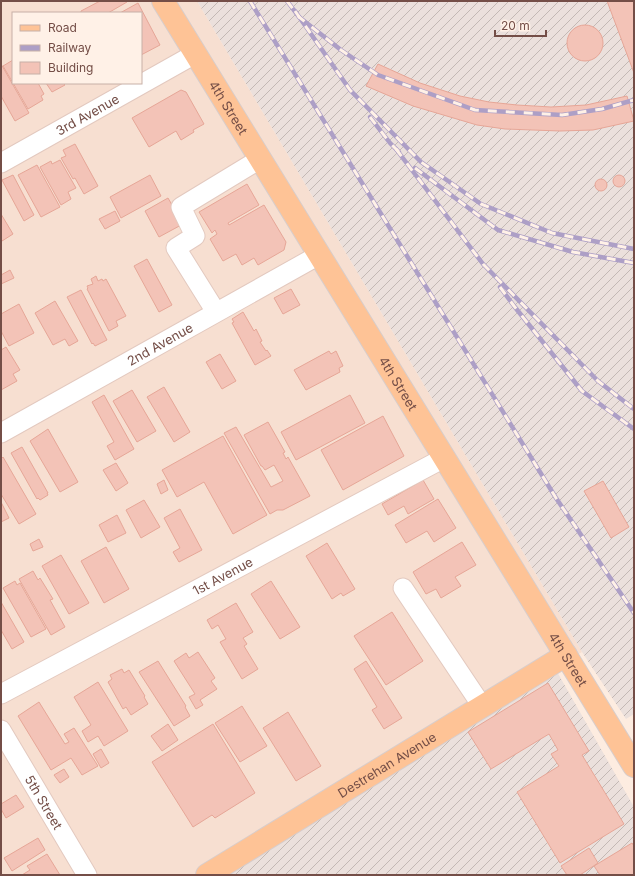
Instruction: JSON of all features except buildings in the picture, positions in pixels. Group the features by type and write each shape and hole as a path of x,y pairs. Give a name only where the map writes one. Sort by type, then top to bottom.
{"main road":[{"name":"4th Street","path":"163,1 566,655 628,743 634,766"},
{"name":"Destrehan Avenue","path":"207,875 566,655"}],"street":[{"name":"3rd Avenue","path":"1,163 196,54"},
{"path":"216,312 176,248 195,236 181,206 260,159"},
{"name":"2nd Avenue","path":"1,432 319,255"},
{"name":"1st Avenue","path":"1,694 444,458"},
{"path":"402,588 482,706"},
{"name":"5th Street","path":"1,730 87,875"}],"shaded area":[{"path":"1,1 197,1 582,652 223,875 1,875"},
{"path":"197,1 634,1 634,714 626,719 582,652"},
{"path":"556,670 634,807 634,875 223,875"}],"railway":[{"path":"250,1 556,498 634,613"},
{"path":"287,1 299,17 341,50 378,75 475,110 562,115 602,109 634,100"},
{"path":"295,11 350,90 421,162 481,204 552,233 634,249"},
{"path":"370,117 399,152"},
{"path":"396,149 483,264 598,381 634,409"},
{"path":"415,168 498,230 573,252 634,263"},
{"path":"500,287 582,391 634,429"}]}
